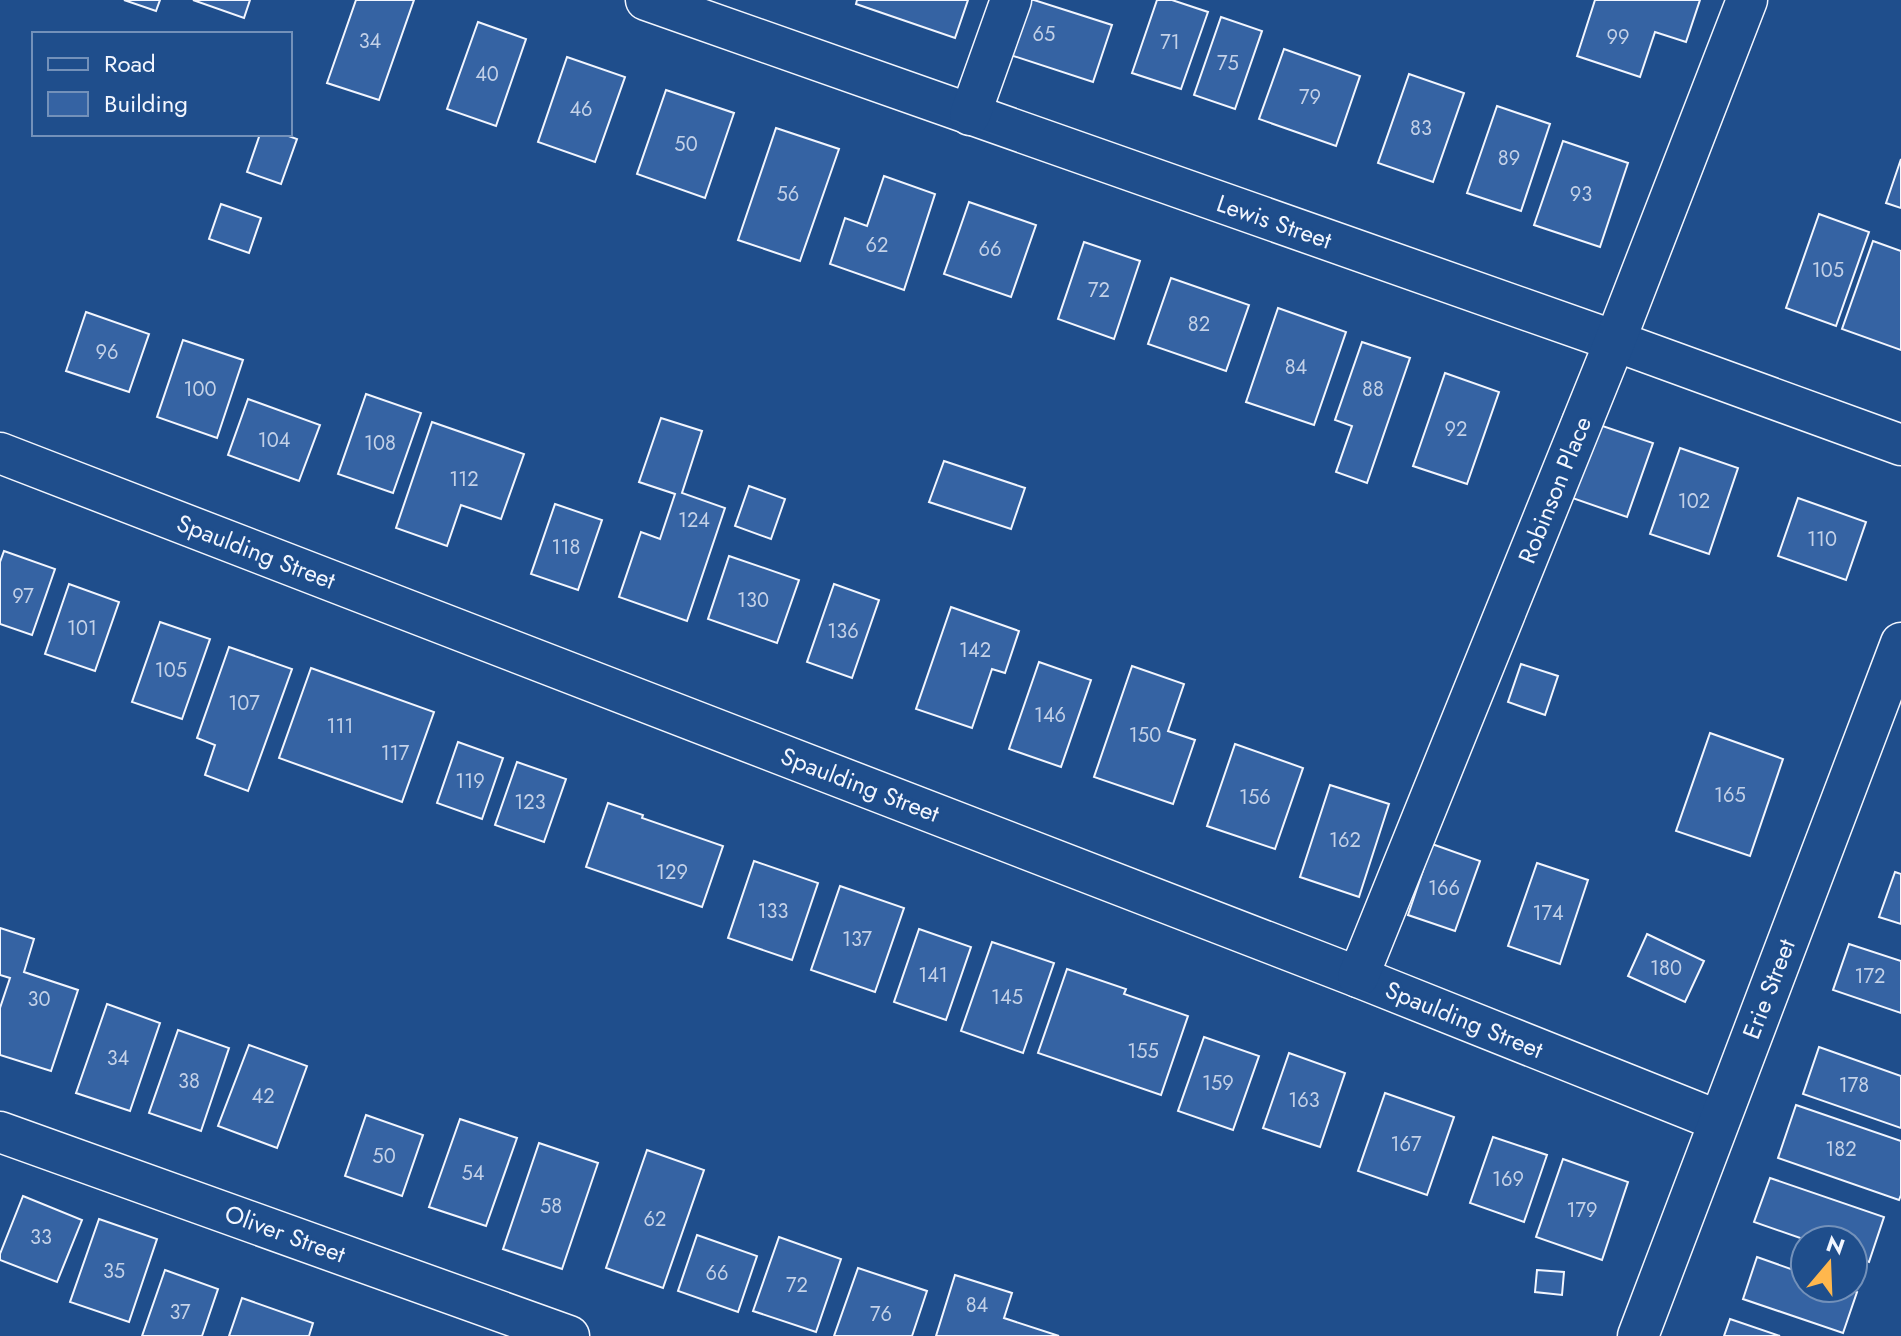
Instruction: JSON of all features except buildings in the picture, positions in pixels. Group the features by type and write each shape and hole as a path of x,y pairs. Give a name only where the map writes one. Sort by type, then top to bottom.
{"street":[{"name":"Lewis Street","path":"646,0 1615,341 1901,445"},
{"path":"970,115 1011,0"},
{"name":"Robinson Place","path":"1358,977 1615,341 1747,0"},
{"name":"Spaulding Street","path":"0,453 1358,977 1719,1121"},
{"name":"Erie Street","path":"1638,1336 1901,643"},
{"name":"Oliver Street","path":"0,1132 569,1336"}]}
